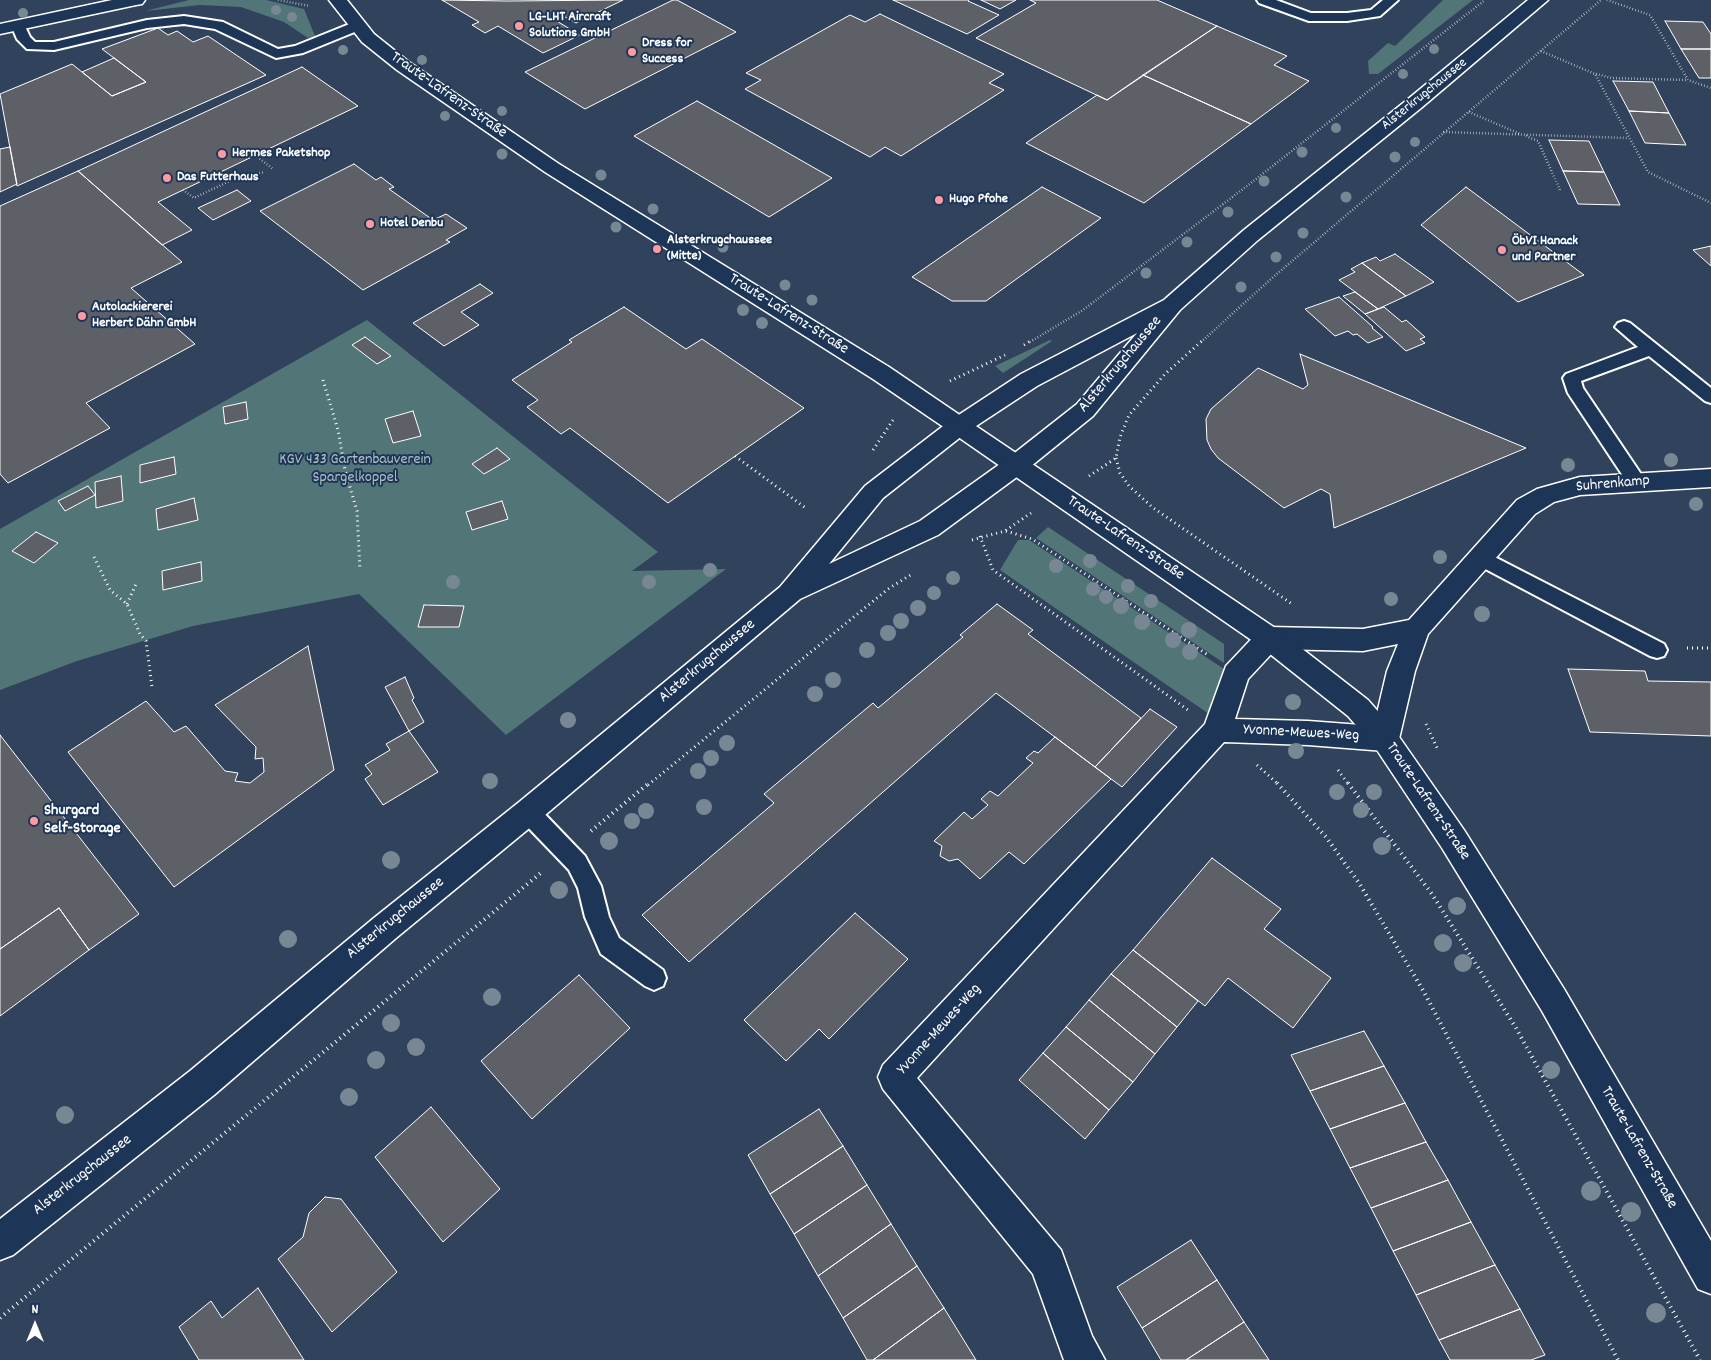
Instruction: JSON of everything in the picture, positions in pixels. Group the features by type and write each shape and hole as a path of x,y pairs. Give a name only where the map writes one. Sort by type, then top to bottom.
{"main road":[{"path":"0,29 136,0"},
{"name":"Traute-Lafrenz-Straße","path":"338,0 368,38 403,66 552,168 881,373 1269,638 1358,708 1385,739 1453,839 1553,1000 1711,1276"},
{"name":"Alsterkrugchaussee","path":"789,594 929,528 1016,465 1085,410 1172,305 1251,235 1540,0"},
{"name":"Alsterkrugchaussee","path":"0,1242 202,1083 385,928 528,812 789,594 874,492 959,426 1028,380 1172,305"},
{"name":"Suhrenkamp","path":"1385,739 1401,671 1417,629 1526,507 1546,495 1580,486 1711,478"},
{"path":"1269,638 1363,640 1417,629"},
{"name":"Yvonne-Mewes-Weg","path":"1086,1360 1078,1347 1048,1263 895,1077 1217,730 1236,674 1269,638"},
{"name":"Yvonne-Mewes-Weg","path":"1217,730 1308,733 1385,739"}],"lane":[{"path":"1264,0 1309,17 1347,17 1374,13 1391,0"},
{"path":"18,25 24,39 32,46 54,46 147,24 184,20 218,25 276,54 298,50 358,26"},
{"path":"1624,327 1711,397"},
{"path":"1638,482 1574,389 1572,378 1651,349"},
{"path":"1481,558 1656,650"},
{"path":"528,812 567,851 576,864 589,886 597,917 610,946 654,978"}],"path":[{"path":"1019,348 1083,310 1255,180 1485,0"},
{"path":"1294,606 1152,508 1129,486 1120,473 1116,458 1120,437 1129,415 1165,374 1272,278 1601,0"},
{"path":"1607,0 1650,15 1688,80"},
{"path":"1541,51 1596,74 1612,78 1688,80 1711,88"},
{"path":"1596,74 1648,172 1711,203"},
{"path":"1469,112 1538,141 1560,190"},
{"path":"1443,132 1629,138"},
{"path":"255,155 273,169"},
{"path":"183,190 194,198 236,178 265,172"},
{"path":"947,383 1011,353"},
{"path":"323,380 338,430 344,470 357,511 360,570"},
{"path":"871,453 895,416"},
{"path":"735,456 807,509"},
{"path":"1107,464 1116,458"},
{"path":"968,541 1005,531 1021,520"},
{"path":"1005,531 1032,539 1236,674"},
{"path":"981,536 993,570 1217,730 1288,793 1326,837 1359,883 1424,992 1618,1360"},
{"path":"94,557 110,590 127,604 140,634 146,641 152,688"},
{"path":"0,1318 888,589 920,568"},
{"path":"127,604 136,584"},
{"path":"1308,733 1362,800 1432,894 1516,1028 1700,1360"}],"green space":[{"path":"189,0 266,0 304,9 315,36 308,38 284,22 241,7 200,5 145,11"},
{"path":"1443,0 1473,0 1378,74 1369,74 1368,61 1388,43 1395,46"},
{"name":"KGV 433 Gartenbauverein Spargelkoppel","path":"367,320 658,552 632,571 726,569 506,735 359,594 193,626 77,661 0,690 0,529"},
{"path":"1050,340 1052,341 1003,373 995,366"},
{"path":"1048,527 1224,644 1224,663 1036,538"},
{"path":"1018,540 1029,540 1224,669 1209,714 1000,570"}],"building":[{"name":"LG-LHT Aircraft Solutions GmbH","path":"442,0 623,0 576,23 558,13 550,17 580,35 543,53 498,26 485,33 472,25 479,22"},
{"name":"Dress for Success","path":"673,0 677,0 736,32 585,109 525,72"},
{"path":"893,0 969,0 999,15 967,34"},
{"path":"981,0 1016,0 1000,9"},
{"path":"1030,0 1157,0 1217,26 1107,100 976,38 1036,3"},
{"path":"880,14 1004,74 989,83 1004,90 901,156 885,147 870,157 745,89 761,80 746,73 850,15 865,22"},
{"path":"1665,21 1703,22 1711,34 1711,49 1681,49"},
{"path":"1217,26 1287,56 1274,65 1309,81 1251,124 1143,75"},
{"path":"158,28 168,35 177,31 193,42 208,36 266,75 17,186 0,94 72,64 112,96 146,82 102,49"},
{"path":"1681,49 1711,49 1711,78 1699,78"},
{"path":"114,58 146,82 112,96 82,72"},
{"path":"302,67 358,106 158,202 192,230 162,245 78,171"},
{"path":"1143,75 1251,124 1144,203 1026,143 1097,95 1107,100"},
{"path":"1613,81 1653,82 1669,113 1629,111"},
{"path":"697,101 832,178 769,217 634,136"},
{"path":"1629,111 1669,113 1686,145 1645,143"},
{"path":"1549,140 1589,141 1604,172 1563,171"},
{"path":"10,147 17,184 0,192 0,149"},
{"name":"Hotel Denbu","path":"354,164 376,180 381,177 394,187 389,189 433,220 446,214 467,228 446,240 450,242 363,290 260,211"},
{"name":"Autolackiererei Herbert Dähn GmbH","path":"78,171 182,262 131,288 195,344 86,403 110,428 8,483 0,474 0,206"},
{"path":"1563,171 1604,172 1620,205 1578,204"},
{"path":"1042,187 1101,218 986,301 952,301 912,277"},
{"name":"ÖbVI Hanack und Partner","path":"1466,187 1584,275 1518,302 1421,225"},
{"path":"237,190 251,201 213,220 198,208"},
{"path":"1711,246 1711,266 1693,250"},
{"path":"1395,254 1434,282 1406,296 1362,263 1376,257 1380,261"},
{"path":"1362,263 1406,296 1378,309 1339,280 1355,272 1351,269"},
{"path":"480,284 493,293 461,312 479,325 444,346 413,323"},
{"path":"1355,292 1378,309 1365,314 1343,296"},
{"path":"1339,297 1383,337 1368,343 1357,334 1353,335 1348,331 1335,336 1305,309"},
{"path":"624,307 686,349 702,339 804,408 668,503 570,428 561,434 527,407 538,400 512,380 572,342 569,340"},
{"path":"1384,307 1402,322 1406,320 1425,337 1420,339 1425,343 1406,351 1365,314"},
{"path":"365,337 391,356 377,364 352,345"},
{"path":"1300,354 1526,448 1334,528 1330,494 1321,489 1284,508 1218,458 1207,440 1206,419 1211,409 1258,368 1303,389 1308,385"},
{"path":"246,402 248,419 225,424 223,407"},
{"path":"413,411 421,436 393,443 385,419"},
{"path":"497,448 510,459 484,474 472,464"},
{"path":"174,457 176,474 140,483 140,465"},
{"path":"121,476 123,501 96,508 95,482"},
{"path":"88,486 95,495 65,511 58,501"},
{"path":"194,498 198,520 158,530 156,509"},
{"path":"502,501 508,519 472,530 466,512"},
{"path":"36,532 58,543 34,563 12,551"},
{"path":"201,562 202,581 163,590 162,571"},
{"path":"997,604 1033,630 1028,634 1141,718 1095,767 996,693 689,962 642,915 774,803 764,794 873,703 878,708 963,637 960,635"},
{"path":"424,605 464,606 459,627 418,627"},
{"path":"308,646 334,770 174,887 68,752 146,701 174,732 186,726 225,771 238,773 235,781 250,783 264,772 263,758 255,759 256,747 215,705"},
{"path":"1568,669 1645,671 1648,681 1711,682 1711,736 1590,732"},
{"path":"405,677 414,698 412,700 424,722 409,731 385,687"},
{"path":"1150,709 1177,727 1122,787 1095,767"},
{"path":"409,731 438,772 383,805 365,779 372,774 365,765 390,750 386,744"},
{"name":"Shurgard Self-Storage","path":"0,735 139,914 89,950 59,908 0,949"},
{"path":"1055,737 1111,779 1024,864 1009,852 980,879 958,859 949,861 940,856 942,846 934,841 964,812 972,819 988,805 981,799 990,791 998,796 1033,763 1026,758 1034,751 1038,753"},
{"path":"1212,858 1281,909 1264,929 1331,978 1293,1028 1228,978 1205,1006 1133,950"},
{"path":"59,908 89,950 0,1016 0,949"},
{"path":"855,913 908,959 829,1039 819,1029 786,1061 744,1020"},
{"path":"1133,950 1198,1001 1177,1027 1111,974"},
{"path":"1111,974 1177,1027 1155,1054 1089,1000"},
{"path":"579,975 630,1028 532,1119 481,1061"},
{"path":"1089,1000 1155,1054 1133,1082 1066,1027"},
{"path":"1066,1027 1133,1082 1109,1110 1043,1053"},
{"path":"1364,1031 1384,1066 1310,1091 1291,1055"},
{"path":"1043,1053 1109,1110 1085,1139 1019,1080"},
{"path":"1384,1066 1405,1103 1330,1129 1310,1091"},
{"path":"1405,1103 1426,1142 1350,1168 1330,1129"},
{"path":"431,1107 500,1189 443,1242 375,1157"},
{"path":"819,1109 843,1146 770,1194 748,1155"},
{"path":"1426,1142 1448,1180 1371,1208 1350,1168"},
{"path":"843,1146 867,1185 794,1234 770,1194"},
{"path":"1448,1180 1471,1222 1393,1251 1371,1208"},
{"path":"867,1185 891,1224 818,1276 794,1234"},
{"path":"325,1197 341,1199 397,1272 332,1332 278,1259 303,1237 309,1213"},
{"path":"1471,1222 1495,1265 1416,1295 1393,1251"},
{"path":"891,1224 917,1266 843,1318 818,1276"},
{"path":"1191,1240 1217,1280 1142,1328 1117,1287"},
{"path":"1495,1265 1520,1309 1439,1340 1416,1295"},
{"path":"917,1266 944,1308 873,1360 867,1360 843,1318"},
{"path":"1217,1280 1244,1322 1186,1360 1161,1360 1142,1328"},
{"path":"258,1288 304,1360 199,1360 179,1327 211,1301 222,1318"},
{"path":"944,1308 976,1360 873,1360"},
{"path":"1520,1309 1545,1355 1531,1360 1450,1360 1439,1340"},
{"path":"1244,1322 1269,1360 1186,1360"}],"place":[{"name":"LG-LHT Aircraft Solutions GmbH","path":"519,26"},
{"name":"Dress for Success","path":"632,52"},
{"name":"Hermes Paketshop","path":"222,154"},
{"name":"Das Futterhaus","path":"167,178"},
{"name":"Hugo Pfohe","path":"939,200"},
{"name":"Hotel Denbu","path":"370,224"},
{"name":"Alsterkrugchaussee (Mitte)","path":"657,249"},
{"name":"ÖbVI Hanack und Partner","path":"1502,250"},
{"name":"Autolackiererei Herbert Dähn GmbH","path":"82,316"},
{"name":"Shurgard Self-Storage","path":"34,821"}]}
